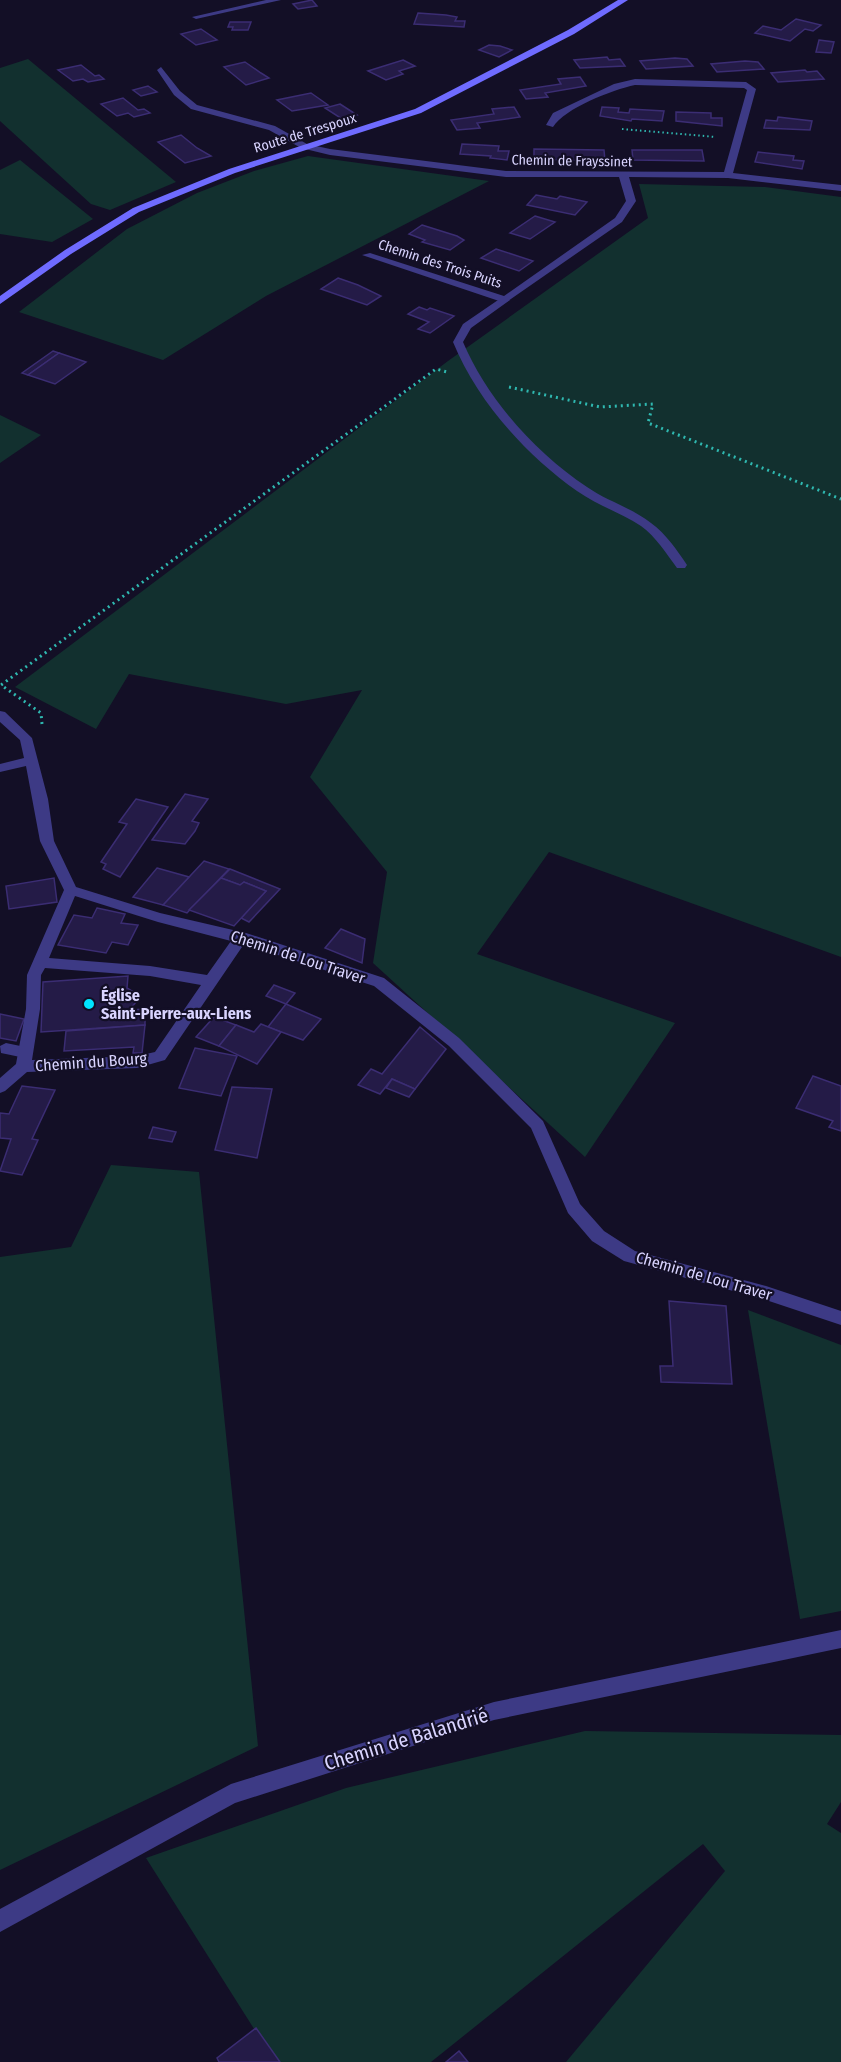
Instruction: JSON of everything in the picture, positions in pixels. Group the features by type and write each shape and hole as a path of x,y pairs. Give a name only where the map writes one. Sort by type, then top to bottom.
{"street":[{"path":"196,18 277,0"},
{"name":"Route de Trespoux","path":"0,301 68,252 136,210 232,171 418,111 571,32 624,0"},
{"name":"Chemin de Frayssinet","path":"161,70 177,93 195,107 272,128 304,146 330,152 507,174 624,177 728,176 793,181 841,188"},
{"path":"550,125 556,115 617,86 635,82 746,85 752,89 728,176"},
{"path":"624,177 631,201 619,220 467,326 458,342 463,358 477,380 544,458 580,488 646,525 681,565"},
{"name":"Chemin des Trois Puits","path":"367,255 505,300"},
{"path":"0,715 26,738 47,841 71,890"},
{"path":"0,768 32,761"},
{"name":"Chemin de Lou Traver","path":"71,890 158,917 241,937 379,982 454,1042 537,1125 574,1208 598,1236 630,1256 766,1293 841,1318"},
{"name":"Chemin du Bourg","path":"0,1087 24,1059 33,1009 34,975 71,890"},
{"name":"Chemin du Bourg","path":"24,1059 137,1062 160,1056 241,937"},
{"path":"39,962 150,971 211,981"},
{"path":"6,1049 24,1059"},
{"name":"Chemin de Balandrié","path":"0,1921 231,1794 494,1711 841,1639"}],"path":[{"path":"622,129 738,140"},
{"path":"32,761 43,732 41,713 2,685 436,369 600,407 653,404 648,423 841,499"}],"green space":[{"path":"28,59 176,182 110,210 91,204 0,121 0,68"},
{"path":"308,156 489,181 266,296 163,360 19,312 127,229 197,193 254,171"},
{"path":"20,160 93,219 52,242 0,234 0,170"},
{"path":"639,184 765,187 841,197 841,957 549,852 477,954 675,1023 585,1157 373,963 387,872 310,777 362,690 286,704 129,674 96,729 15,687 448,361 648,218"},
{"path":"0,415 41,435 0,463"},
{"path":"111,1165 199,1172 258,1746 0,1870 0,1257 71,1247"},
{"path":"748,1310 841,1345 841,1611 800,1619"},
{"path":"585,1731 841,1735 841,1802 827,1824 841,1833 841,2062 566,2062 725,1871 703,1844 431,2062 275,2062 146,1858 346,1788"}],"building":[{"path":"312,0 317,6 298,9 293,4"},
{"path":"418,13 457,17 455,21 465,21 464,27 414,24"},
{"path":"796,19 821,25 813,31 805,29 790,41 755,33 763,26 781,30"},
{"path":"230,22 251,22 248,30 232,30 233,27 228,27"},
{"path":"201,29 217,40 196,45 181,34"},
{"path":"819,40 834,42 831,53 816,52"},
{"path":"489,45 512,50 499,57 479,50"},
{"path":"607,57 609,60 620,59 625,66 580,68 574,60"},
{"path":"687,59 693,66 646,69 640,61"},
{"path":"403,60 415,66 399,71 403,74 386,80 368,71"},
{"path":"245,62 269,78 246,85 224,67"},
{"path":"758,62 764,69 717,72 711,64"},
{"path":"81,65 95,76 99,75 104,79 88,82 83,79 73,81 58,70"},
{"path":"805,70 807,72 817,71 824,79 778,82 771,73"},
{"path":"580,77 586,86 545,93 548,97 526,99 520,90 561,84 558,79"},
{"path":"148,86 157,92 141,96 133,90"},
{"path":"311,93 328,105 292,111 277,100"},
{"path":"123,98 138,110 144,109 150,113 134,117 128,113 117,116 101,104"},
{"path":"340,104 357,115 342,119 325,108"},
{"path":"514,107 520,117 477,123 480,128 457,130 451,120 494,114 492,109"},
{"path":"602,107 619,108 618,112 629,113 630,109 664,111 662,121 632,119 631,121 600,116"},
{"path":"676,112 711,113 711,118 722,118 722,126 676,121"},
{"path":"778,117 812,121 810,130 764,128 766,120 777,121"},
{"path":"181,135 211,156 185,163 158,142"},
{"path":"462,144 499,146 498,151 509,151 507,160 490,158 491,156 460,154"},
{"path":"534,149 604,150 605,161 534,159"},
{"path":"632,150 702,150 704,161 633,160"},
{"path":"758,152 794,156 793,160 804,161 802,169 755,162"},
{"path":"536,195 557,199 560,196 587,202 575,215 527,205"},
{"path":"535,216 555,222 530,239 510,233"},
{"path":"422,225 464,240 450,250 422,242 425,240 409,234"},
{"path":"496,249 533,261 519,271 481,258"},
{"path":"338,278 381,296 367,305 321,289"},
{"path":"419,307 454,316 430,333 418,329 429,322 408,314"},
{"path":"53,351 59,353 28,375 22,373"},
{"path":"59,353 86,362 55,384 28,375"},
{"path":"185,794 208,799 192,821 199,823 195,831 185,844 152,840"},
{"path":"136,799 168,807 120,877 103,869 106,864 101,862 127,824 119,822"},
{"path":"204,861 229,869 187,913 163,905"},
{"path":"157,868 189,877 163,905 133,897"},
{"path":"230,869 280,889 249,922 241,918 266,891 244,882 240,885 221,878"},
{"path":"54,878 57,902 9,909 6,886"},
{"path":"221,878 240,885 244,882 266,891 234,926 189,910"},
{"path":"97,908 125,914 121,923 138,925 128,945 112,942 106,953 58,945 74,915 92,918"},
{"path":"341,929 365,939 362,963 325,948"},
{"name":"Église Saint-Pierre-aux-Liens","path":"128,976 127,988 135,993 138,1000 129,1010 145,1009 145,1025 41,1032 43,982"},
{"path":"274,985 295,993 286,1004 266,996"},
{"path":"286,1004 321,1019 303,1040 268,1027"},
{"path":"0,1014 24,1019 16,1041 0,1038"},
{"path":"214,1017 236,1025 219,1046 196,1037"},
{"path":"261,1024 281,1032 257,1064 219,1046 236,1025 254,1032"},
{"path":"145,1025 142,1053 133,1053 134,1047 64,1051 66,1031"},
{"path":"420,1027 446,1049 415,1089 392,1079 380,1094 358,1085 371,1069 382,1074"},
{"path":"195,1048 237,1056 221,1096 179,1088"},
{"path":"813,1076 841,1086 841,1131 829,1127 833,1121 796,1108"},
{"path":"392,1079 415,1089 409,1097 386,1088"},
{"path":"22,1086 55,1090 32,1139 38,1140 22,1175 0,1171 11,1139 0,1138 0,1113 9,1114"},
{"path":"232,1087 272,1089 257,1158 215,1150"},
{"path":"153,1127 176,1132 172,1142 149,1138"},
{"path":"669,1301 726,1306 732,1384 661,1382 660,1366 673,1366"},
{"path":"256,2028 280,2062 219,2062 217,2058"},
{"path":"459,2051 468,2062 446,2062"}],"place":[{"name":"Église Saint-Pierre-aux-Liens","path":"89,1004"}]}
